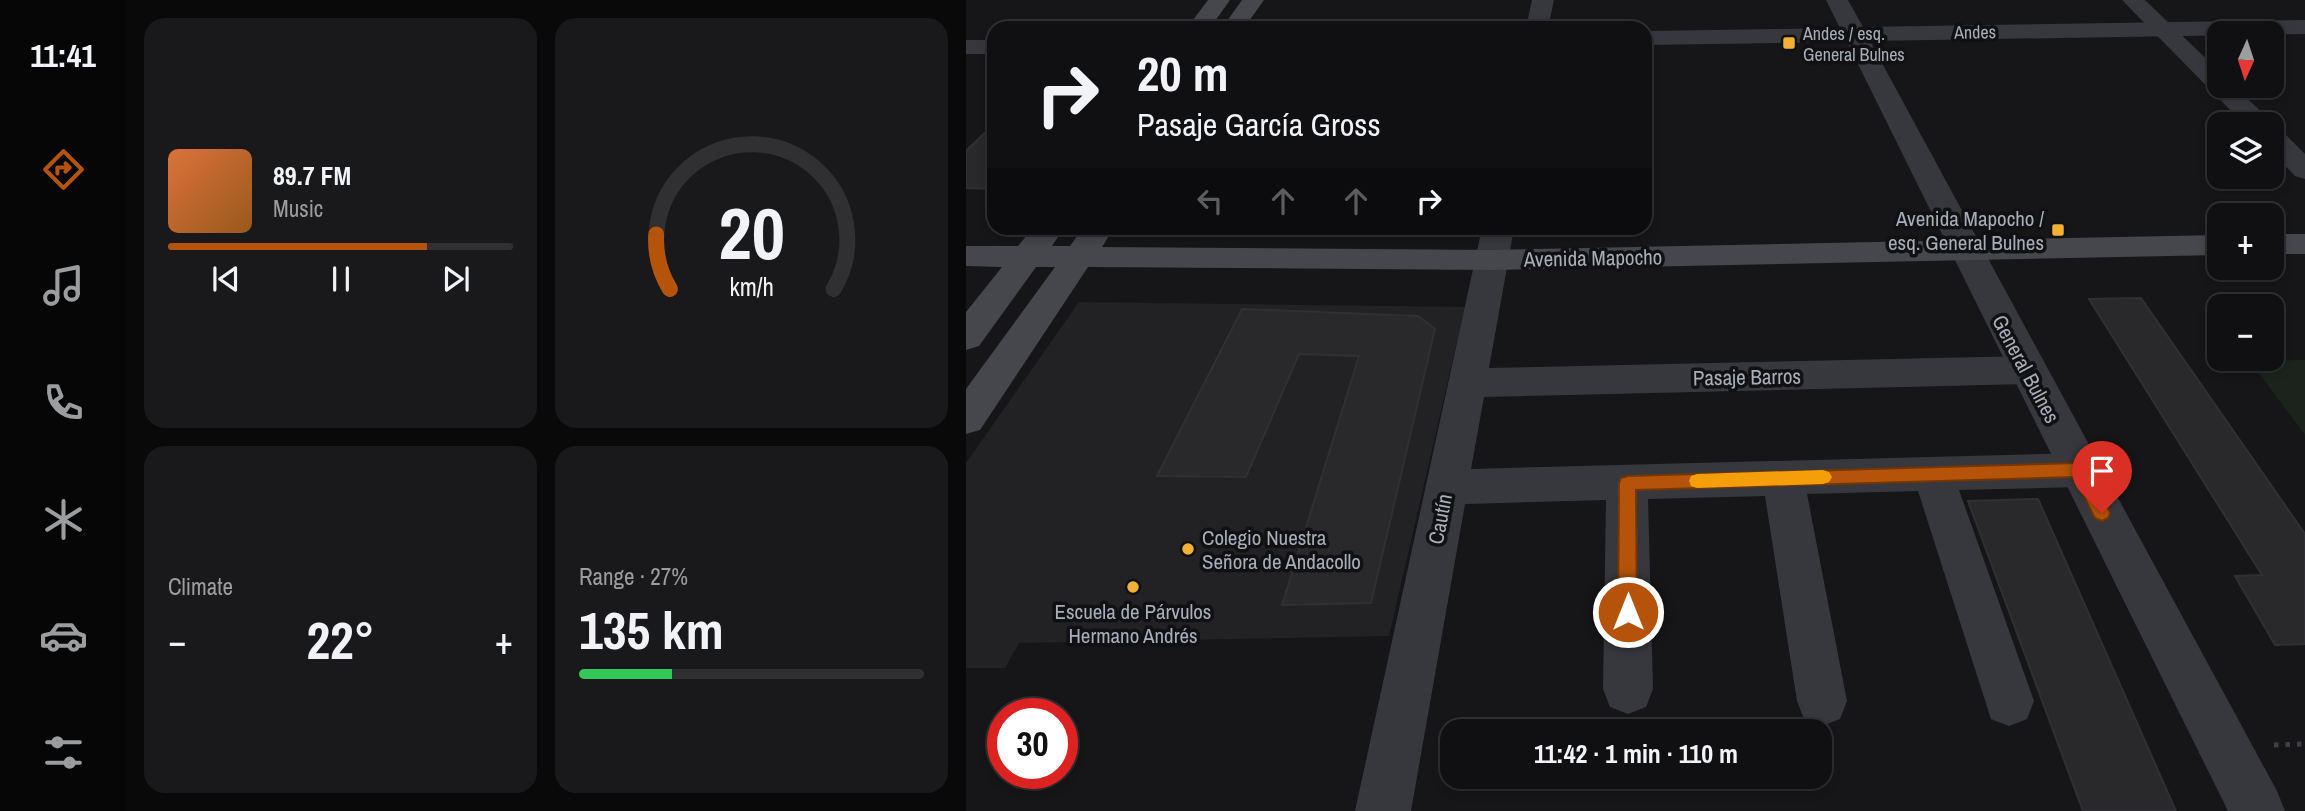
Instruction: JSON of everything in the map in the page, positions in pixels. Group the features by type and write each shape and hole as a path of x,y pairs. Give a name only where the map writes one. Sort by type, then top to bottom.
{"main road":[{"path":"1203,21 1219,0"},
{"path":"1238,21 1253,0"},
{"path":"966,337 1044,235"},
{"path":"966,419 1094,235"},
{"name":"Avenida Mapocho","path":"966,256 1078,258 1495,244 1964,250 2207,245"},
{"path":"2284,244 2305,244"}],"street":[{"path":"1538,21 1543,0"},
{"name":"General Bulnes","path":"1837,0 2256,811"},
{"path":"2133,0 2207,72"},
{"name":"Andes","path":"1652,38 2305,27"},
{"path":"966,47 987,47"},
{"path":"2233,98 2247,112"},
{"path":"2284,148 2305,170"},
{"name":"Cautín","path":"1383,811 1495,244"},
{"name":"Pasaje Barros","path":"1467,383 2027,370"},
{"path":"1447,487 2079,470"},
{"path":"1933,474 2010,701"},
{"path":"1783,478 1822,701"},
{"path":"1628,483 1628,689"}],"shaded area":[{"name":"Colegio Nuestra Señora de Andacollo","path":"1079,302 1465,307 1389,636 1019,643 1005,668 966,668 966,463"},
{"path":"2284,360 2305,360 2305,435 2257,371 2284,371"}],"building":[{"path":"987,131 987,189 966,188 966,151"},
{"path":"2141,298 2305,534 2305,644 2275,645 2235,576 2262,575 2089,299"},
{"path":"1242,309 1418,316 1435,329 1371,603 1282,605 1359,356 1299,354 1246,477 1157,476"},
{"path":"2038,499 2176,811 2083,811 1968,501"}],"slow traffic":[{"path":"1697,481 1823,477"}],"place":[{"name":"Andes / esq. General Bulnes","path":"1789,43"},
{"name":"Avenida Mapocho / esq. General Bulnes","path":"2058,230"},
{"name":"Colegio Nuestra Señora de Andacollo","path":"1188,549"},
{"name":"Escuela de Párvulos Hermano Andrés","path":"1133,587"}],"route":[{"path":"1628,612 1628,483 2079,470 2102,513"}]}
